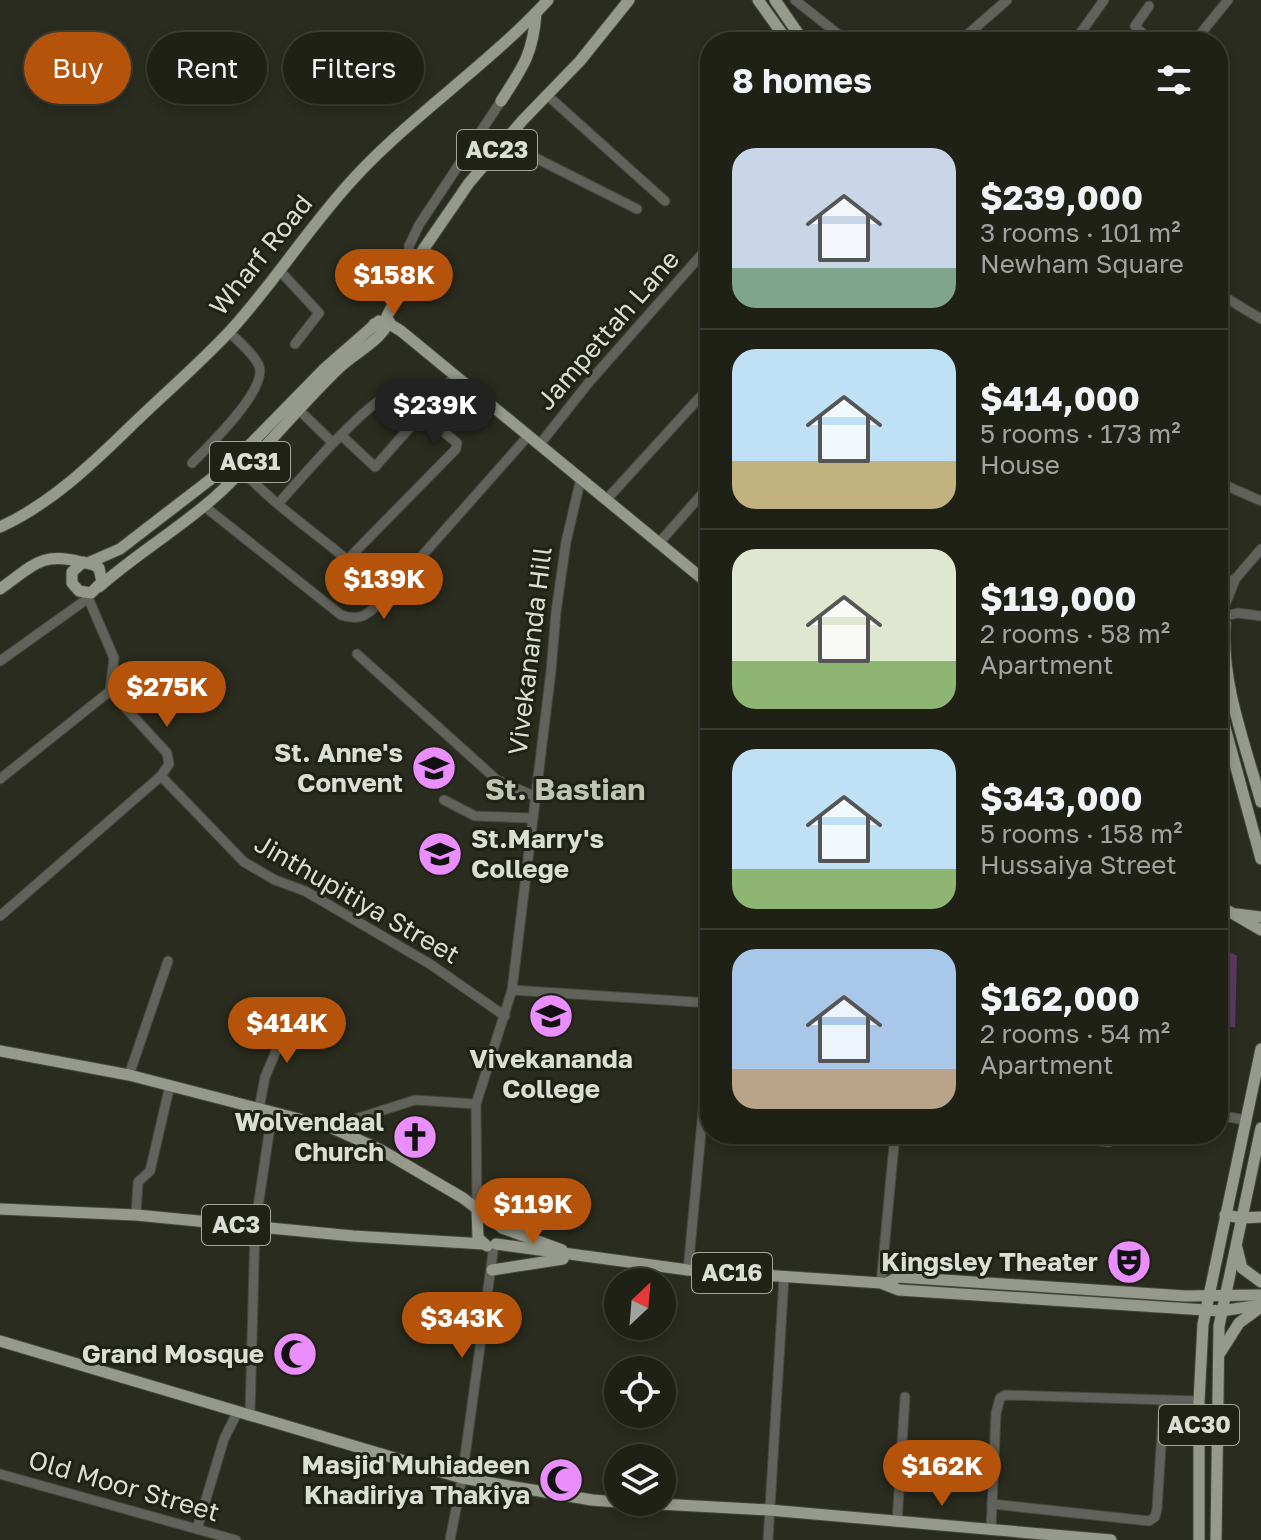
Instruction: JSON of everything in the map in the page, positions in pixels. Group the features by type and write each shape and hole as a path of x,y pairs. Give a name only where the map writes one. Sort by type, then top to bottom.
{"main road":[{"name":"Wharf Road","path":"0,527 16,520 82,472 229,332 280,271 328,206 375,156 548,0"},
{"name":"AC23","path":"388,320 410,272 441,220 504,142 580,61 629,0"},
{"path":"758,0 781,32"},
{"path":"775,0 797,32"},
{"path":"501,101 526,64 534,39 536,13"},
{"path":"388,320 700,577"},
{"name":"AC31","path":"82,565 120,549 225,469 323,370 374,324 388,320"},
{"name":"AC31","path":"99,587 204,506 339,368 375,339 388,320"},
{"path":"375,339 392,334 413,341"},
{"path":"0,589 34,565 59,563 82,565 101,572 99,587 86,596 72,583 82,565"},
{"path":"1228,678 1261,799"},
{"path":"1228,739 1261,859"},
{"path":"1228,910 1261,930"},
{"path":"1235,914 1261,917"},
{"path":"1261,1049 1206,1310 1261,1306"},
{"path":"0,1051 129,1075 330,1127 381,1150 477,1208 498,1224 503,1236 491,1245 477,1234 477,1208"},
{"path":"1221,1311 1261,1128"},
{"name":"AC3","path":"0,1209 136,1215 491,1245"},
{"path":"1225,1215 1261,1217"},
{"path":"479,1226 485,1221 498,1224"},
{"name":"AC16","path":"498,1224 579,1256"},
{"path":"1236,1240 1242,1268 1261,1282"},
{"name":"AC16","path":"491,1245 688,1270 883,1284 899,1290 1206,1310"},
{"path":"492,1270 579,1256"},
{"name":"AC16","path":"883,1284 898,1277 1209,1297"},
{"path":"1209,1297 1261,1295"},
{"path":"1217,1359 1234,1329 1261,1306"},
{"name":"AC30","path":"1199,1540 1199,1401 1201,1342 1206,1310"},
{"name":"AC30","path":"1216,1540 1217,1359 1221,1311"},
{"path":"0,1341 462,1478 604,1501"},
{"path":"676,1505 769,1510 1111,1540"}],"street":[{"path":"795,0 835,32"},
{"path":"970,32 1007,0"},
{"path":"1081,32 1104,0"},
{"path":"1202,32 1224,4 1211,0"},
{"path":"1141,32 1135,26 1149,6"},
{"path":"547,95 665,201"},
{"path":"410,272 409,246 420,222 501,101"},
{"path":"504,142 637,209"},
{"name":"Jampettah Lane","path":"540,444 590,381 700,256"},
{"path":"280,271 319,313 295,344"},
{"path":"1228,299 1261,319"},
{"path":"192,463 247,402 259,377 259,366 229,332"},
{"path":"300,411 375,467 455,376"},
{"path":"242,470 278,504 345,558 352,558 456,449 457,443 394,392 366,411 337,439 278,504"},
{"path":"607,499 700,397"},
{"path":"204,506 341,615 360,619 382,601 529,435"},
{"name":"Vivekananda Hill","path":"477,1208 476,1104 512,990 566,542 581,478"},
{"path":"1228,486 1261,501"},
{"path":"659,543 700,496"},
{"path":"1228,584 1261,549"},
{"path":"1228,601 1237,577"},
{"path":"0,661 86,596 104,630 114,658 110,691 0,779"},
{"path":"1228,616 1238,613 1261,616"},
{"path":"357,654 497,780 534,796"},
{"path":"0,916 161,776 169,764 167,753 110,691"},
{"name":"Jinthupitiya Street","path":"161,776 244,862 275,880 305,891 430,964 505,1016"},
{"path":"444,800 475,816 532,818"},
{"path":"129,1075 168,961"},
{"path":"512,990 700,1002"},
{"path":"259,1109 265,1077 292,1014"},
{"path":"136,1215 138,1182 150,1171 170,1085"},
{"path":"330,1127 415,1100 476,1104"},
{"path":"197,1529 224,1439 244,1413 255,1227 272,1113"},
{"path":"1228,1117 1245,1120"},
{"path":"688,1270 700,1143"},
{"path":"883,1284 894,1144"},
{"path":"450,1540 492,1270 491,1245"},
{"path":"768,1540 784,1277"},
{"path":"991,1530 996,1413 1000,1398 1005,1395 1199,1401"},
{"path":"897,1522 905,1397"},
{"path":"992,1504 1149,1521 1155,1517 1157,1509 1164,1400"},
{"name":"Old Moor Street","path":"0,1474 236,1540"}],"shaded area":[{"path":"1228,951 1237,956 1235,1027 1228,1027"}],"place":[{"name":"St. Anne's Convent","path":"434,768"},
{"name":"St.Marry's College","path":"440,854"},
{"name":"Vivekananda College","path":"551,1016"},
{"name":"Wolvendaal Church","path":"415,1137"},
{"name":"Kingsley Theater","path":"1129,1262"},
{"name":"Grand Mosque","path":"295,1354"},
{"name":"Masjid Muhiadeen Khadiriya Thakiya","path":"561,1480"}],"district":[{"name":"St. Bastian","path":"565,790"}]}
